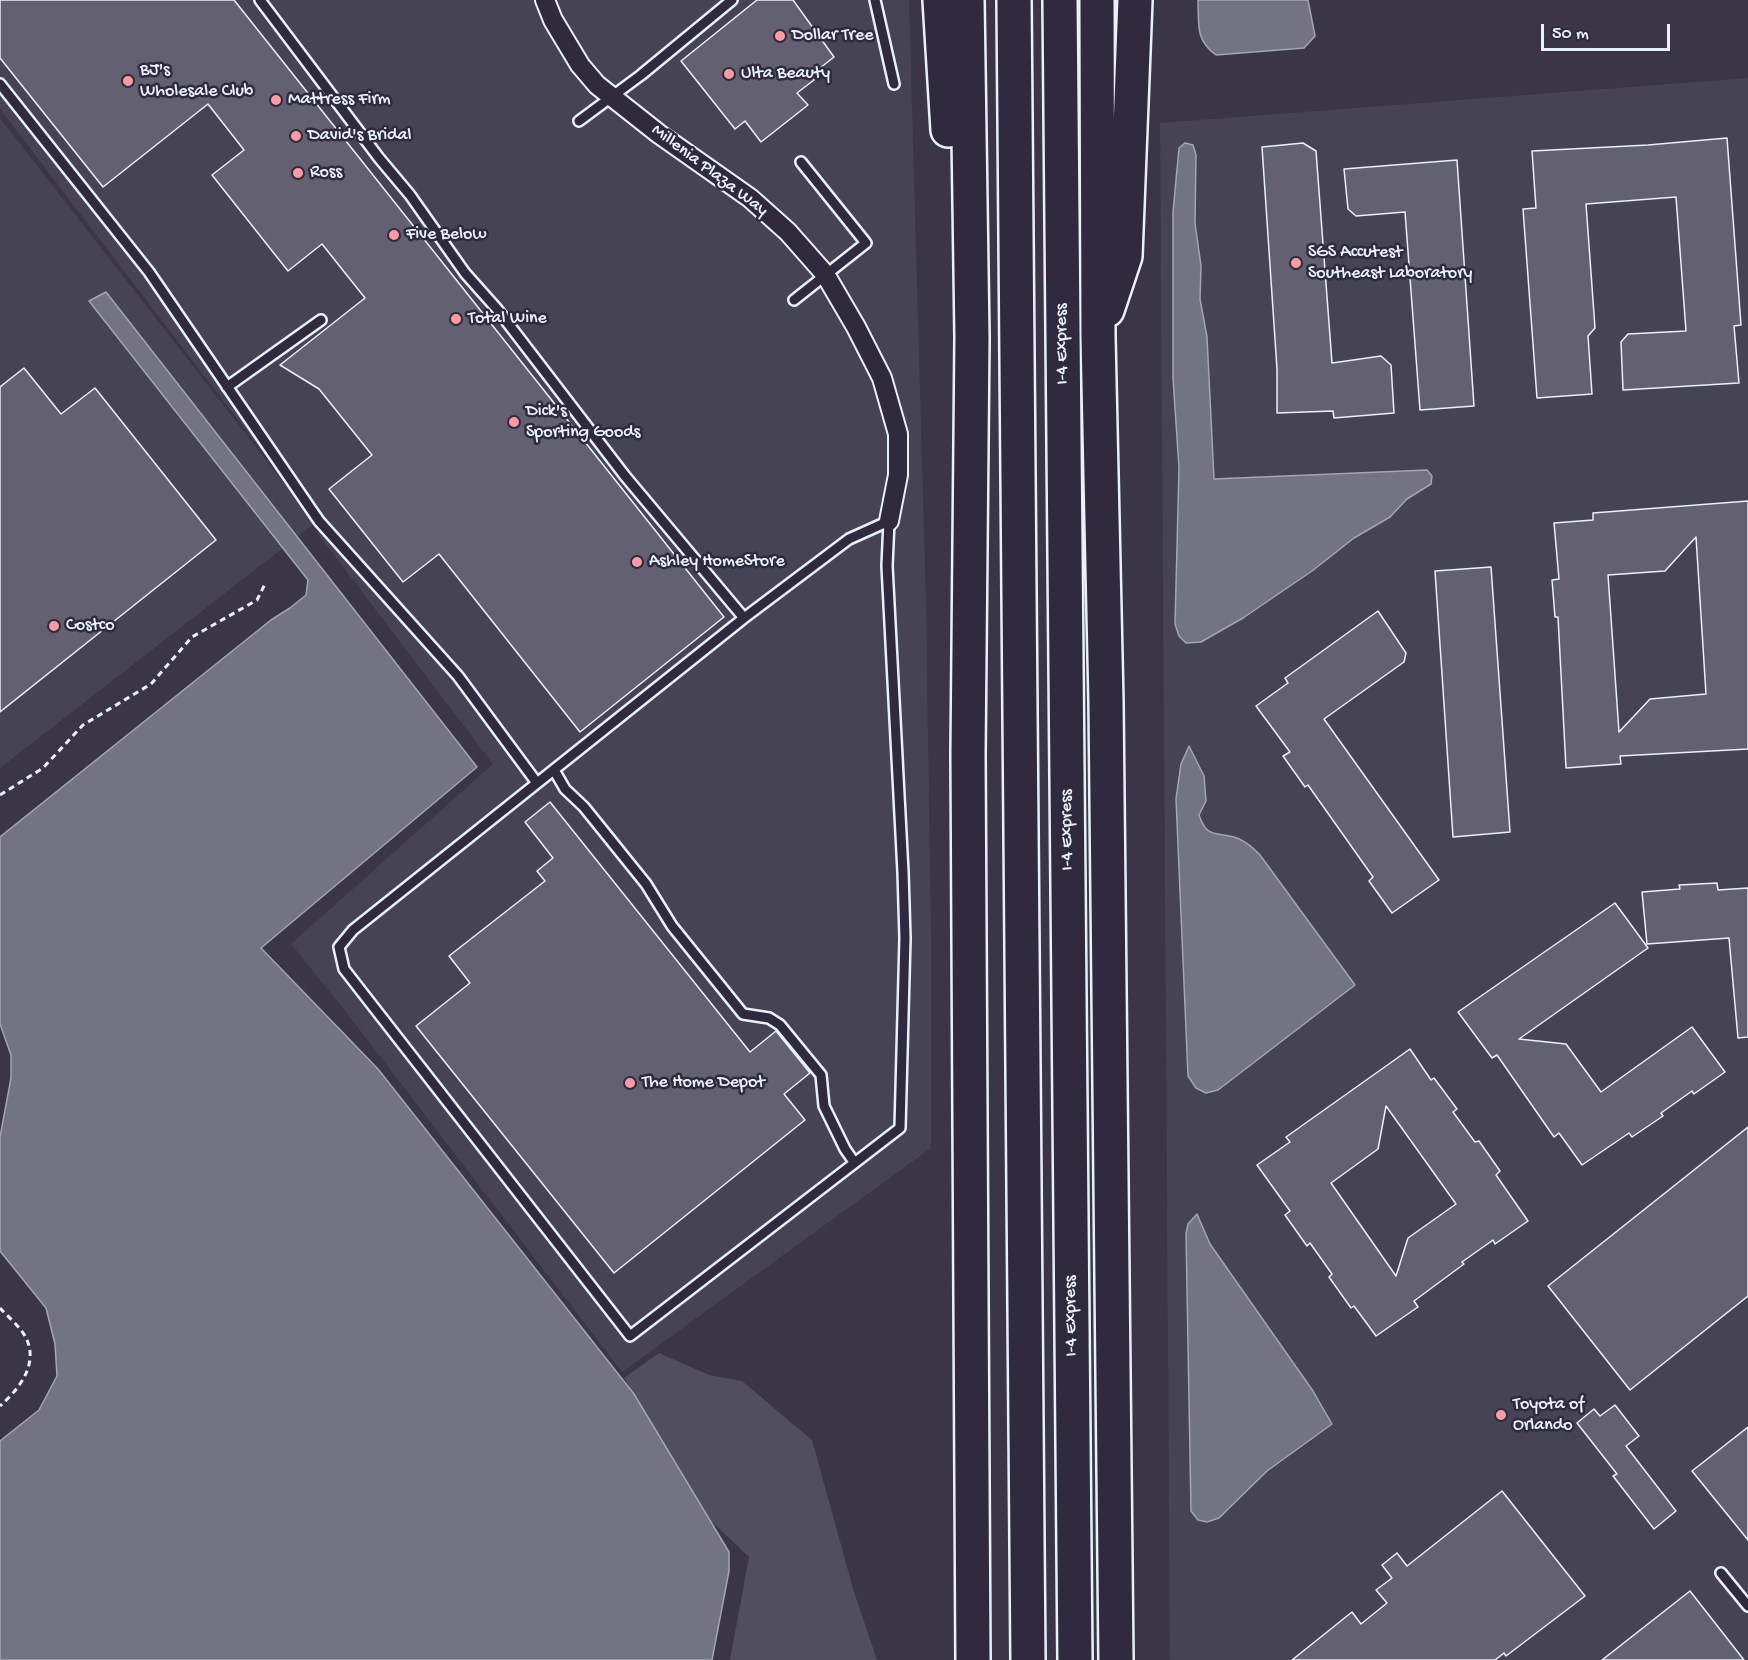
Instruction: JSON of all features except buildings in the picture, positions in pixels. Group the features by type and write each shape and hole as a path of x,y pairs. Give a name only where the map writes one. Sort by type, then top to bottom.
{"highway":[{"path":"940,0 950,166 971,218"},
{"path":"967,0 972,337 968,766 973,1660"},
{"path":"1014,0 1028,1660"},
{"name":"I-4 Express","path":"1060,0 1076,1660"},
{"path":"1096,0 1098,337 1106,691 1116,1660"},
{"path":"1098,337 1125,256 1134,0"}],"street":[{"name":"Millenia Plaza Way","path":"545,0 553,20 580,64 597,85 659,134 750,198 788,232 825,274 882,378 898,434 898,475 889,521"}],"lane":[{"path":"260,0 410,195 465,273 497,309 624,476 744,618"},
{"path":"579,121 641,75 732,0"},
{"path":"875,0 894,84"},
{"path":"0,84 149,272 319,521 458,676 537,783"},
{"path":"794,300 866,243 801,162"},
{"path":"227,387 321,320"},
{"path":"889,521 886,566 895,692 905,927 900,1128 630,1336 344,969 339,947 353,930 744,618 849,539 889,521"},
{"path":"554,770 566,789 584,807 646,884 672,926 743,1014 769,1018 780,1025 821,1075 824,1106 854,1162"},
{"path":"1721,1573 1748,1606"}],"path":[{"path":"0,795 43,768 83,725 151,684 192,637 257,600 266,582"},
{"path":"0,1308 25,1336 30,1356 27,1374 0,1406"}],"shaded area":[{"path":"0,0 909,0 926,603 931,933 931,1148 622,1372 343,1008 291,944 493,764 318,534 317,523 0,109"},
{"path":"1748,78 1748,1660 1170,1660 1160,123"},
{"path":"0,118 315,523 0,768"},
{"path":"659,1353 709,1375 742,1381 812,1440 854,1592 877,1660 730,1660 749,1557 710,1520 624,1378"}],"water":[{"path":"1198,0 1308,0 1315,36 1304,48 1216,55 1201,37"},
{"path":"1185,143 1193,145 1196,155 1195,223 1201,266 1200,299 1207,337 1214,479 1427,470 1432,476 1431,484 1407,499 1390,517 1354,538 1312,571 1243,618 1201,642 1186,643 1179,636 1175,624 1179,468 1173,378 1173,212 1179,148"},
{"path":"106,292 477,767 261,948 378,1069 634,1394 729,1552 729,1571 712,1660 0,1660 0,1441 39,1410 57,1376 55,1344 46,1308 0,1251 0,1137 11,1078 11,1055 0,1024 0,837 271,620 306,595 308,580 89,301"},
{"path":"1189,746 1204,776 1206,801 1199,815 1202,823 1214,833 1241,840 1260,855 1355,985 1218,1090 1206,1093 1196,1088 1188,1076 1176,799 1181,764"},
{"path":"1197,1214 1210,1244 1313,1391 1332,1424 1267,1471 1219,1518 1207,1522 1198,1520 1191,1511 1186,1234 1188,1224"}],"place":[{"name":"Dollar Tree","path":"780,36"},
{"name":"Ulta Beauty","path":"729,74"},
{"name":"BJ's Wholesale Club","path":"128,81"},
{"name":"Mattress Firm","path":"276,100"},
{"name":"David's Bridal","path":"296,136"},
{"name":"Ross","path":"298,173"},
{"name":"Five Below","path":"394,235"},
{"name":"SGS Accutest Southeast Laboratory","path":"1296,263"},
{"name":"Total Wine","path":"456,319"},
{"name":"Dick's Sporting Goods","path":"514,422"},
{"name":"Ashley HomeStore","path":"637,562"},
{"name":"Costco","path":"54,626"},
{"name":"The Home Depot","path":"630,1083"},
{"name":"Toyota of Orlando","path":"1501,1415"}]}
